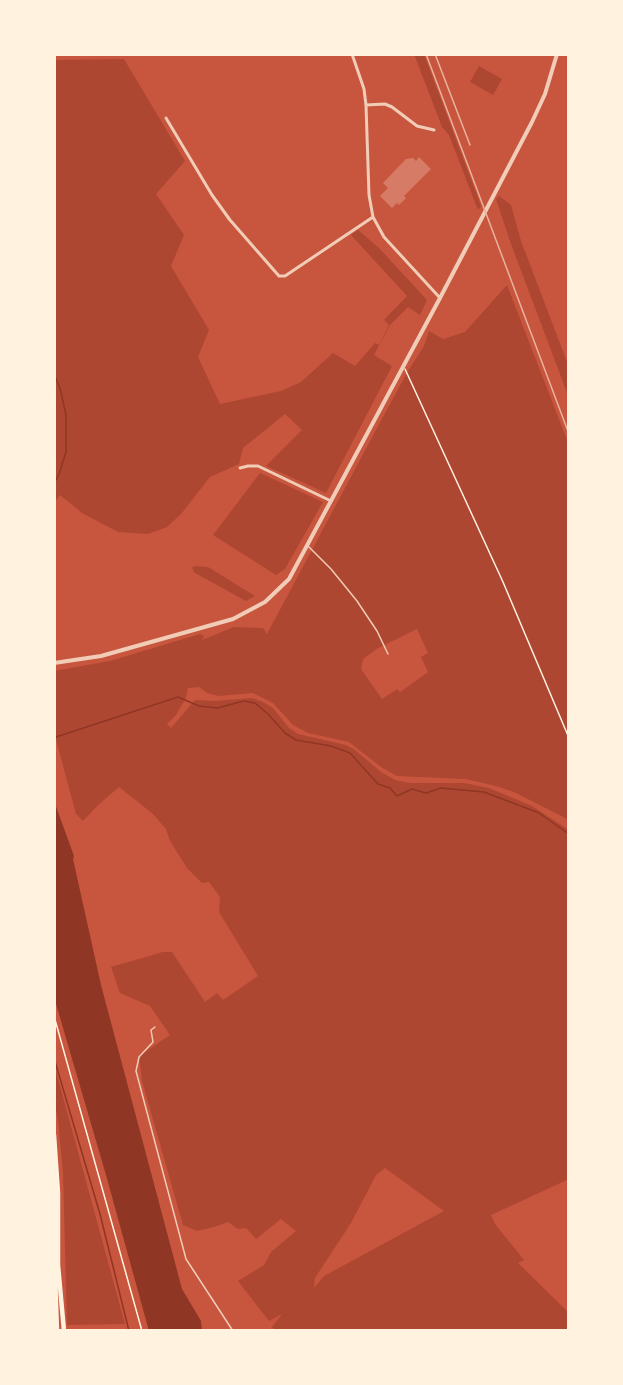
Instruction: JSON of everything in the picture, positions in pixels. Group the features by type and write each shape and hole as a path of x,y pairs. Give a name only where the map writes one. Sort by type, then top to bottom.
{"main road":[{"path":"54,1135 58,1193 58,1265 64,1331"},
{"path":"57,1331 55,1273 58,1265"}],"street":[{"path":"352,54 364,89 369,195 373,217 384,237 440,298"},
{"path":"54,663 101,656 244,615 265,602 283,586 308,546 541,104 557,54"},
{"path":"366,105 385,104 417,126 434,130"},
{"path":"166,118 212,195 279,276 285,276 373,217"},
{"path":"240,468 258,466 331,501"}],"lane":[{"path":"308,546 331,569 357,601 377,631 388,654"},
{"path":"155,1027 151,1030 153,1042 139,1057 136,1071 186,1259 233,1331"}],"path":[{"path":"403,366 502,582 569,738"},
{"path":"54,1016 142,1331"}],"shaded area":[{"path":"414,54 424,54 481,206 478,210 449,135 442,127"},
{"path":"124,59 185,161 156,194 184,235 171,266 209,330 198,357 220,404 281,391 301,382 333,353 355,366 375,343 379,345 389,325 384,320 407,296 351,235 358,230 379,248 427,300 420,315 408,307 390,325 374,355 392,366 326,493 266,466 302,430 285,414 243,448 239,464 210,477 181,514 167,527 148,534 118,532 82,513 60,495 54,503 54,60"},
{"path":"479,66 502,79 493,95 470,82"},
{"path":"499,196 511,205 521,241 569,367 569,398 511,244 496,199"},
{"path":"507,285 569,445 569,820 514,792 492,785 465,779 397,776 381,767 349,742 308,733 293,725 273,703 253,693 218,696 207,693 199,687 188,688 186,698 176,715 167,724 171,728 195,700 252,698 273,708 289,728 298,734 346,745 395,780 409,783 464,783 489,788 532,806 569,830 569,1179 491,1215 495,1224 524,1260 518,1263 569,1313 569,1331 277,1331 272,1327 282,1314 269,1321 238,1281 264,1265 271,1252 296,1231 281,1219 256,1239 246,1228 238,1229 228,1222 197,1231 183,1225 142,1081 139,1056 170,1035 150,1006 120,993 111,967 163,952 172,952 205,1002 217,993 223,1000 258,976 219,912 220,897 209,882 202,883 187,868 170,841 166,829 153,814 119,787 83,821 76,814 54,732 54,671 110,661 200,634 204,636 202,640 234,627 263,628 267,634 384,415 424,346 429,331 443,339 465,332","holes":["417,629 428,653 421,657 428,672 400,692 397,689 382,699 361,669 363,659 378,648","385,1168 444,1211 324,1276 314,1288 315,1278 351,1223 376,1175"]},
{"path":"260,473 323,502 285,569 276,575 213,535"},
{"path":"194,566 208,567 255,596 246,601 195,573 192,568"},
{"path":"54,801 74,856 101,985 182,1289 201,1321 202,1331 149,1331 54,997"},
{"path":"54,1066 125,1324 67,1325 63,1172 54,1101"}],"building":[{"path":"419,157 431,169 404,196 406,198 399,205 397,203 392,208 380,196 388,188 383,183 406,159 413,158 416,161"}],"waterway":[{"path":"54,374 60,388 66,415 66,452 54,484"},
{"path":"56,737 178,697 199,706 217,708 244,701 255,703 285,733 296,740 331,746 350,753 378,784 390,788 397,796 412,789 426,793 441,788 484,792 539,813 569,834"},
{"path":"54,1058 100,1214 129,1331"}],"railway":[{"path":"426,54 569,434"},
{"path":"435,54 470,145"}]}
